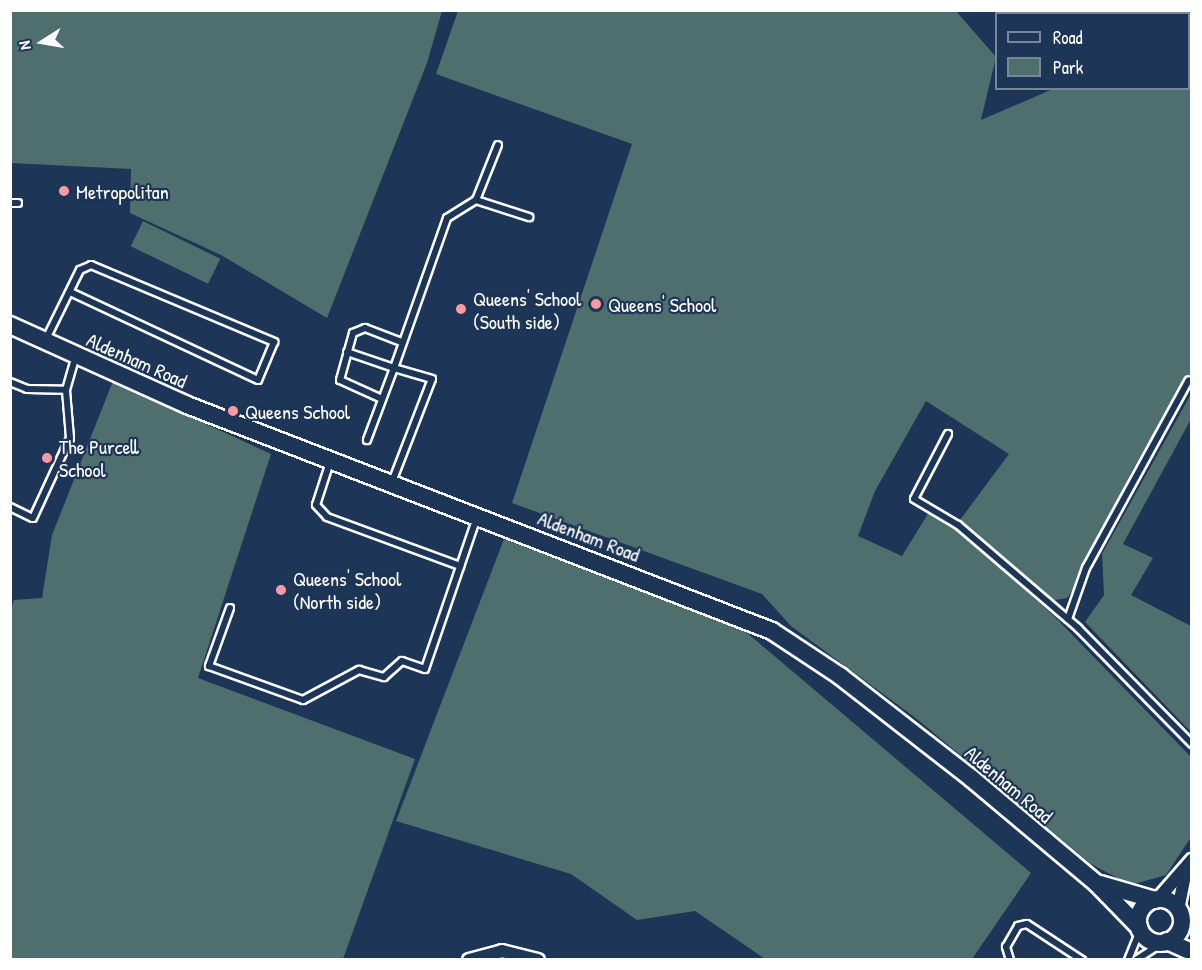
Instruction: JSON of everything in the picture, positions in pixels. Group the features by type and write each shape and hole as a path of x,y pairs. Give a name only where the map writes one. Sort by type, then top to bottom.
{"main road":[{"name":"Aldenham Road","path":"10,325 76,355 390,486 477,517 782,637 877,704 1096,883 1139,929"},
{"name":"Aldenham Road","path":"1096,883 1157,899"},
{"path":"1191,929 1179,912 1157,899 1140,911 1139,929 1149,940 1165,942 1191,952"},
{"path":"1165,942 1178,932 1179,912"}],"street":[{"path":"1157,899 1189,865"},
{"path":"1179,912 1189,865"},
{"path":"469,960 502,951 538,960"}],"lane":[{"path":"367,440 447,218 476,200 498,145"},
{"path":"476,200 529,217"},
{"path":"10,203 18,203"},
{"path":"45,341 80,270 91,265 274,342 258,380 70,292"},
{"path":"382,399 340,380 353,333 365,328 402,342"},
{"path":"347,352 432,379 390,486"},
{"path":"10,507 33,518 70,438 66,390 76,355"},
{"path":"1068,619 1086,568 1189,380"},
{"path":"10,382 27,389 66,390"},
{"path":"948,434 914,499 958,525 1068,619 1191,744"},
{"path":"330,461 316,506 327,518 460,566"},
{"path":"230,608 209,666 303,700 358,670 384,677 402,661 425,669 477,517"},
{"path":"1010,960 1006,947 1018,926 1027,924 1082,960"},
{"path":"1128,960 1139,929"},
{"path":"1136,960 1165,942"}],"green space":[{"path":"10,11 442,11 427,63 327,318 221,255 130,213 131,169 11,163"},
{"path":"458,11 956,11 995,56 981,120 1051,90 1190,90 1190,12 992,11 1191,11 1191,380 1185,378 1132,471 1076,586 1067,598 1055,600 1043,594 960,520 1009,454 926,401 875,491 858,536 902,556 929,512 954,527 1053,615 1191,757 1191,837 1166,875 1131,885 1091,864 917,719 791,626 762,594 512,503 632,144 436,74"},
{"path":"143,221 220,259 208,284 131,246"},
{"path":"113,381 271,454 198,678 415,759 343,959 11,959 11,609 14,600 42,598 52,535"},
{"path":"1191,394 1191,419 1123,544 1153,558 1131,595 1191,626 1191,732 1085,622 1104,595 1102,554"},
{"path":"504,539 746,632 1031,873 972,959 765,959 695,911 637,920 571,874 396,821"}],"place":[{"name":"Metropolitan","path":"64,191"},
{"name":"Queens' School","path":"596,304"},
{"name":"Queens' School (South side)","path":"461,309"},
{"name":"Queens School","path":"233,411"},
{"name":"The Purcell School","path":"47,458"},
{"name":"Queens' School (North side)","path":"281,590"}]}
